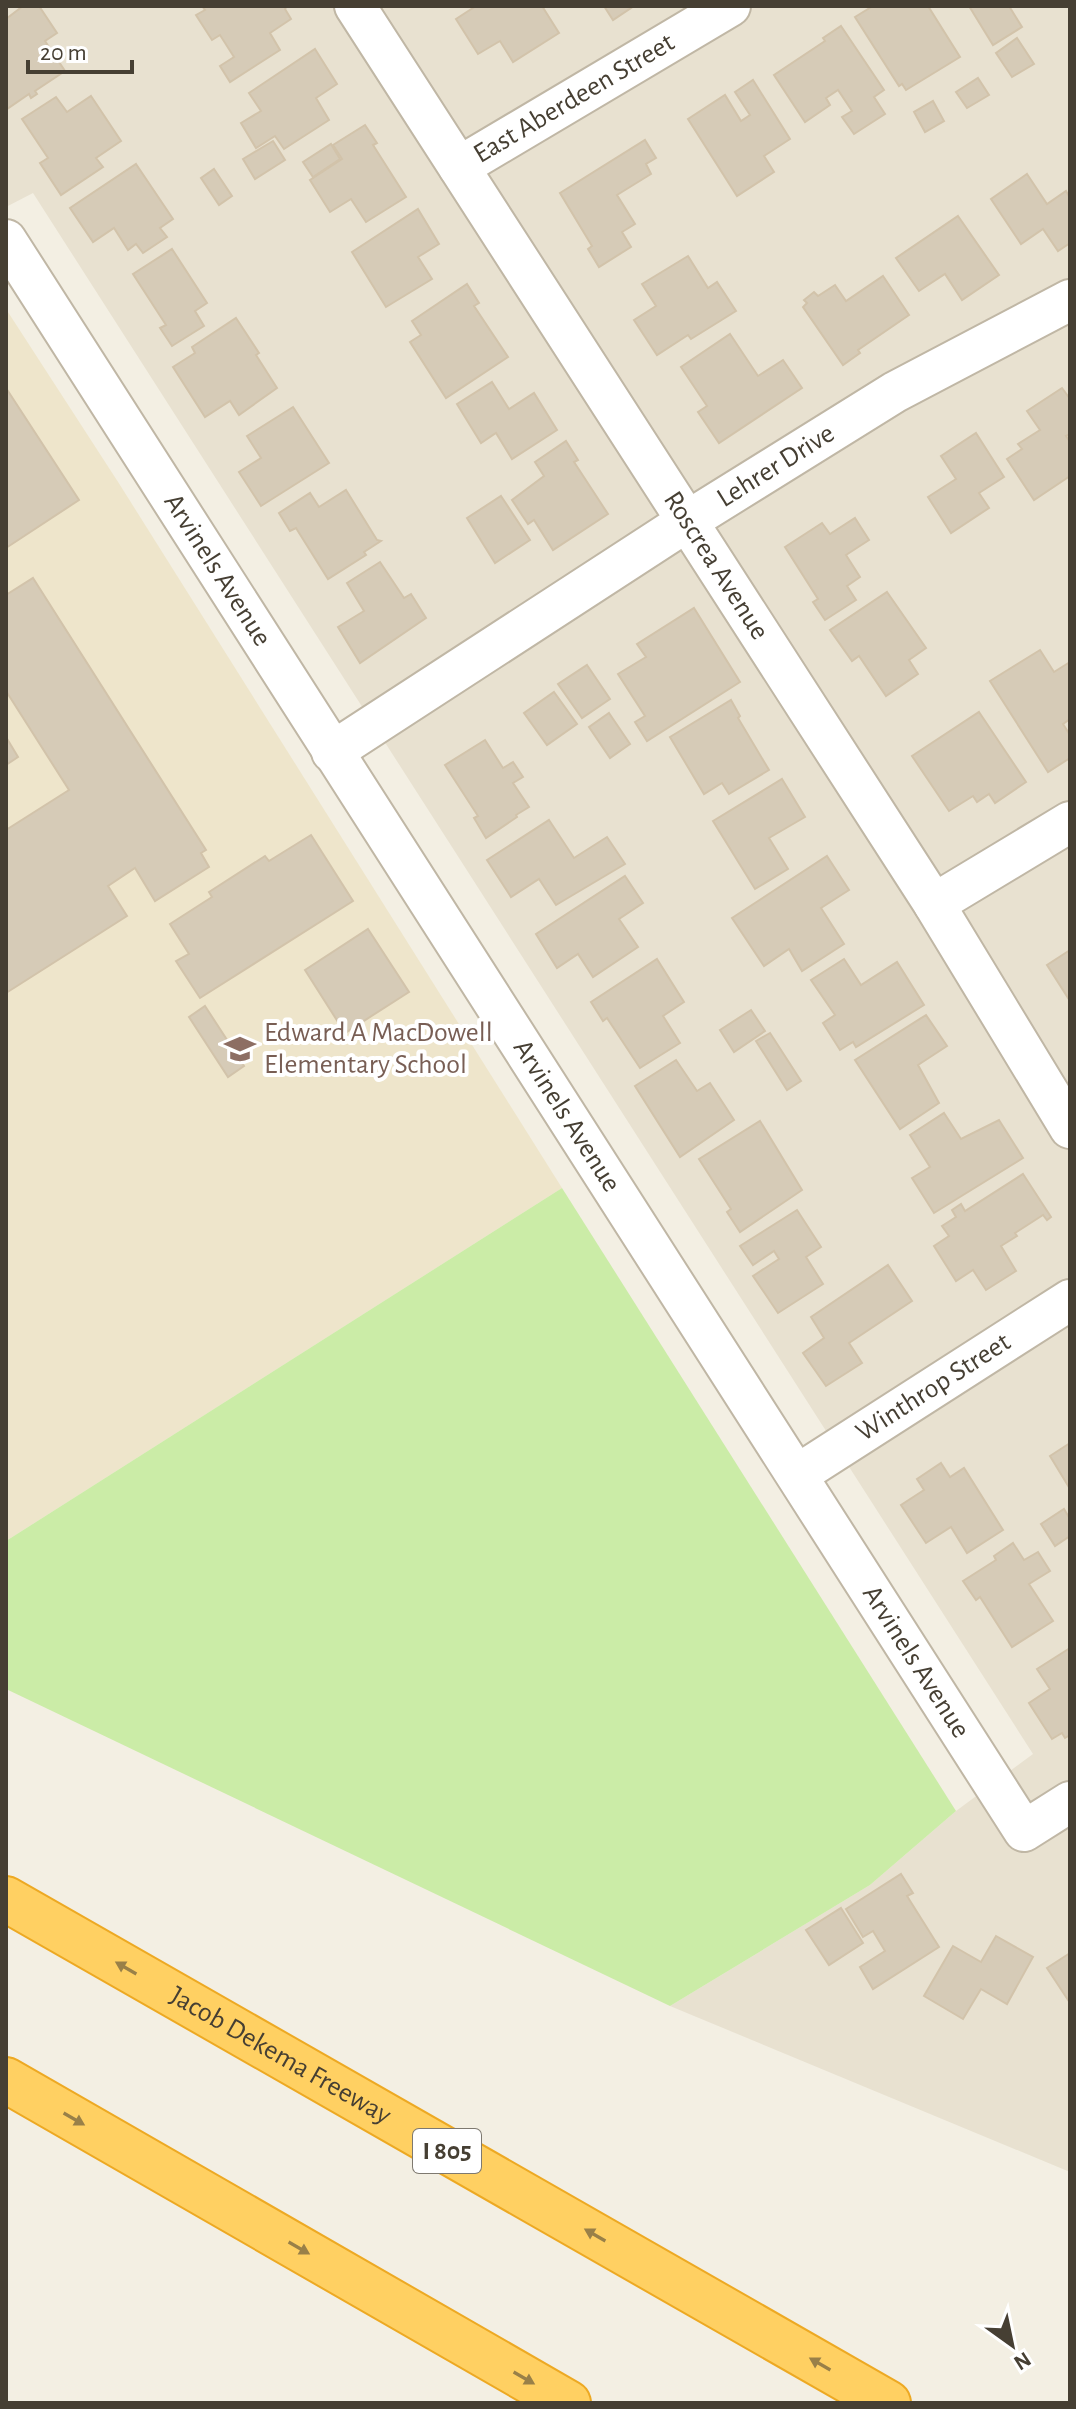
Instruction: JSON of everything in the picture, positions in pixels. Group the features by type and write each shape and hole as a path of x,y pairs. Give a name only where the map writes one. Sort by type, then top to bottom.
{"highway":[{"name":"Jacob Dekema Freeway","path":"6,1899 888,2403"},
{"path":"6,2080 568,2403"}],"street":[{"name":"Roscrea Avenue","path":"355,6 934,904 1070,1128"},
{"name":"East Aberdeen Street","path":"459,167 730,6"},
{"name":"Arvinels Avenue","path":"6,240 1024,1831 1070,1802"},
{"name":"Lehrer Drive","path":"332,752 686,522 895,392 1070,300"},
{"path":"934,904 1070,822"},
{"name":"Winthrop Street","path":"797,1475 1070,1300"}],"shaded area":[{"path":"6,6 1070,6 1070,2172 670,2006 870,1885 956,1811 1033,1754 33,193 6,207"},
{"name":"Edward A MacDowell Elementary School","path":"6,309 562,1188 6,1541"}],"green space":[{"path":"562,1188 956,1811 870,1885 670,2006 6,1689 6,1541"}],"building":[{"path":"23,6 39,6 57,33 45,41 65,71 35,91 37,94 31,98 29,94 7,109 6,19"},
{"path":"202,6 287,6 285,9 291,19 270,33 280,50 230,82 220,66 234,57 220,35 212,40 196,15 205,10"},
{"path":"476,6 542,6 559,33 513,62 500,41 478,54 456,19"},
{"path":"604,6 634,6 613,20"},
{"path":"873,6 928,6 960,57 906,90 902,84 899,86 855,17"},
{"path":"969,6 1009,6 1022,27 993,45"},
{"path":"841,26 884,90 874,97 885,114 854,134 842,117 852,111 838,90 826,98 830,105 805,122 774,75 825,41 823,38"},
{"path":"1017,38 1034,64 1012,77 996,53"},
{"path":"315,49 337,84 316,98 329,120 284,149 275,136 256,148 241,123 261,111 249,93"},
{"path":"978,78 989,95 967,108 956,92"},
{"path":"753,80 790,139 764,156 774,172 737,196 688,119 725,95 741,121 750,115 735,92"},
{"path":"91,96 121,141 96,158 103,167 61,195 40,163 48,158 22,119 56,97 67,112"},
{"path":"933,101 944,121 925,132 914,112"},
{"path":"365,125 377,143 373,145 406,197 366,222 351,199 330,212 310,180 342,159 333,145"},
{"path":"645,140 656,158 646,164 651,174 617,195 635,224 622,232 631,247 599,267 588,249 592,246 560,193"},
{"path":"273,141 285,160 255,179 243,159"},
{"path":"331,144 340,159 313,177 303,162"},
{"path":"136,164 173,219 160,228 167,237 143,253 136,244 128,250 114,228 93,242 70,208"},
{"path":"214,169 232,196 219,205 201,178"},
{"path":"1027,174 1047,204 1066,191 1070,198 1070,243 1058,251 1043,229 1021,244 991,199"},
{"path":"418,209 439,244 418,257 432,279 386,307 352,252"},
{"path":"958,216 999,275 962,300 945,274 919,291 896,258"},
{"path":"172,249 207,303 195,311 204,326 172,346 160,328 166,325 133,274"},
{"path":"688,256 708,288 717,282 736,311 691,339 688,335 657,355 634,320 656,306 642,284"},
{"path":"883,276 909,315 858,350 860,353 843,365 803,307 807,303 804,300 814,292 818,296 835,285 846,301"},
{"path":"467,284 479,303 474,306 508,357 446,398 410,342 421,335 412,321"},
{"path":"236,318 277,388 239,415 230,401 205,417 173,367 195,353 192,347"},
{"path":"730,334 758,376 783,360 802,388 719,443 698,412 707,406 681,367"},
{"path":"492,382 509,409 534,393 557,430 512,459 496,433 481,443 457,404"},
{"path":"6,388 79,500 6,548"},
{"path":"1062,388 1070,399 1070,434 1066,436 1070,442 1070,476 1034,500 1007,459 1022,449 1018,444 1040,430 1027,411"},
{"path":"293,407 329,463 261,506 239,472 261,458 247,436"},
{"path":"976,433 1004,477 979,493 989,508 951,533 928,497 956,479 941,456"},
{"path":"566,441 578,460 574,462 608,514 553,550 534,520 528,524 512,500 544,476 535,462"},
{"path":"346,490 377,540 381,541 364,552 366,555 328,579 296,528 290,531 279,513 310,493 319,507"},
{"path":"501,496 530,540 495,563 467,518"},
{"path":"855,518 869,540 846,555 860,577 847,586 856,600 825,620 813,602 818,599 785,547 822,523 830,534"},
{"path":"380,562 404,598 411,594 426,618 360,663 338,627 364,611 347,583"},
{"path":"33,578 206,850 201,853 209,867 155,901 135,868 108,886 127,916 6,993 6,830 69,790 6,691 6,595"},
{"path":"887,592 926,648 909,660 918,674 886,696 859,656 852,661 830,630"},
{"path":"694,608 740,682 647,741 635,722 645,716 618,674 646,657 637,644"},
{"path":"1040,650 1054,672 1070,662 1070,719 1063,724 1070,735 1070,758 1048,772 990,681"},
{"path":"587,665 610,699 582,718 558,684"},
{"path":"554,692 577,724 547,745 524,713"},
{"path":"731,700 740,716 738,718 769,770 729,794 722,783 704,794 670,737"},
{"path":"979,712 1026,782 995,803 989,794 977,802 973,796 949,811 912,756"},
{"path":"609,713 630,744 610,758 589,727"},
{"path":"6,737 18,757 6,765"},
{"path":"485,740 503,768 513,762 523,777 513,783 529,807 486,838 474,818 478,816 445,765"},
{"path":"782,779 805,817 769,838 788,869 755,889 713,821"},
{"path":"549,820 574,858 607,837 625,864 556,905 539,879 511,897 487,860"},
{"path":"311,835 353,901 200,998 176,961 189,954 170,924 212,897 209,892 265,856 269,861"},
{"path":"827,856 849,890 821,908 844,944 802,971 789,949 764,966 732,918"},
{"path":"625,876 643,903 619,919 638,947 593,977 578,954 557,968 536,934"},
{"path":"368,929 409,992 345,1033 305,970"},
{"path":"1070,950 1070,1001 1047,965"},
{"path":"657,959 684,1002 663,1016 680,1043 640,1068 607,1018 603,1021 591,1002"},
{"path":"844,959 861,985 897,962 924,1005 856,1047 853,1042 840,1050 823,1023 835,1015 811,980"},
{"path":"205,1006 244,1066 228,1077 189,1017"},
{"path":"751,1010 765,1031 734,1052 720,1030"},
{"path":"926,1015 947,1046 918,1065 939,1103 900,1129 855,1060"},
{"path":"770,1033 801,1081 787,1090 756,1041"},
{"path":"676,1060 697,1091 710,1083 734,1120 680,1157 635,1086"},
{"path":"944,1113 961,1139 999,1120 1023,1158 934,1213 912,1178 930,1167 910,1135"},
{"path":"760,1121 802,1190 740,1232 727,1212 731,1209 699,1159"},
{"path":"1023,1174 1051,1217 1047,1220 1043,1215 1001,1246 1016,1271 986,1290 973,1270 956,1281 934,1246 949,1236 942,1226 956,1217 952,1210 961,1204 965,1211"},
{"path":"797,1210 821,1247 806,1257 823,1284 778,1313 753,1276 779,1259 774,1251 753,1265 740,1246"},
{"path":"888,1265 912,1301 849,1343 862,1363 826,1386 803,1353 824,1338 811,1317"},
{"path":"1070,1443 1070,1489 1050,1456"},
{"path":"941,1463 950,1477 964,1468 1003,1530 967,1553 951,1527 926,1543 901,1505 924,1490 917,1479"},
{"path":"1064,1509 1070,1519 1070,1536 1055,1546 1041,1524"},
{"path":"1013,1543 1024,1560 1038,1552 1050,1571 1029,1584 1053,1621 1012,1647 980,1597 976,1600 963,1581 996,1560 994,1556"},
{"path":"1070,1648 1070,1735 1065,1738 1062,1733 1052,1739 1029,1703 1050,1689 1037,1669"},
{"path":"901,1874 913,1893 907,1896 939,1947 873,1989 860,1967 885,1951 873,1931 863,1937 846,1909"},
{"path":"841,1908 863,1943 829,1965 806,1930"},
{"path":"996,1936 1033,1957 1007,2004 981,1989 963,2019 924,1996 953,1946 981,1962"},
{"path":"1070,1953 1070,2003 1047,1968"}],"place":[{"name":"Edward A MacDowell Elementary School","path":"240,1049"}]}
